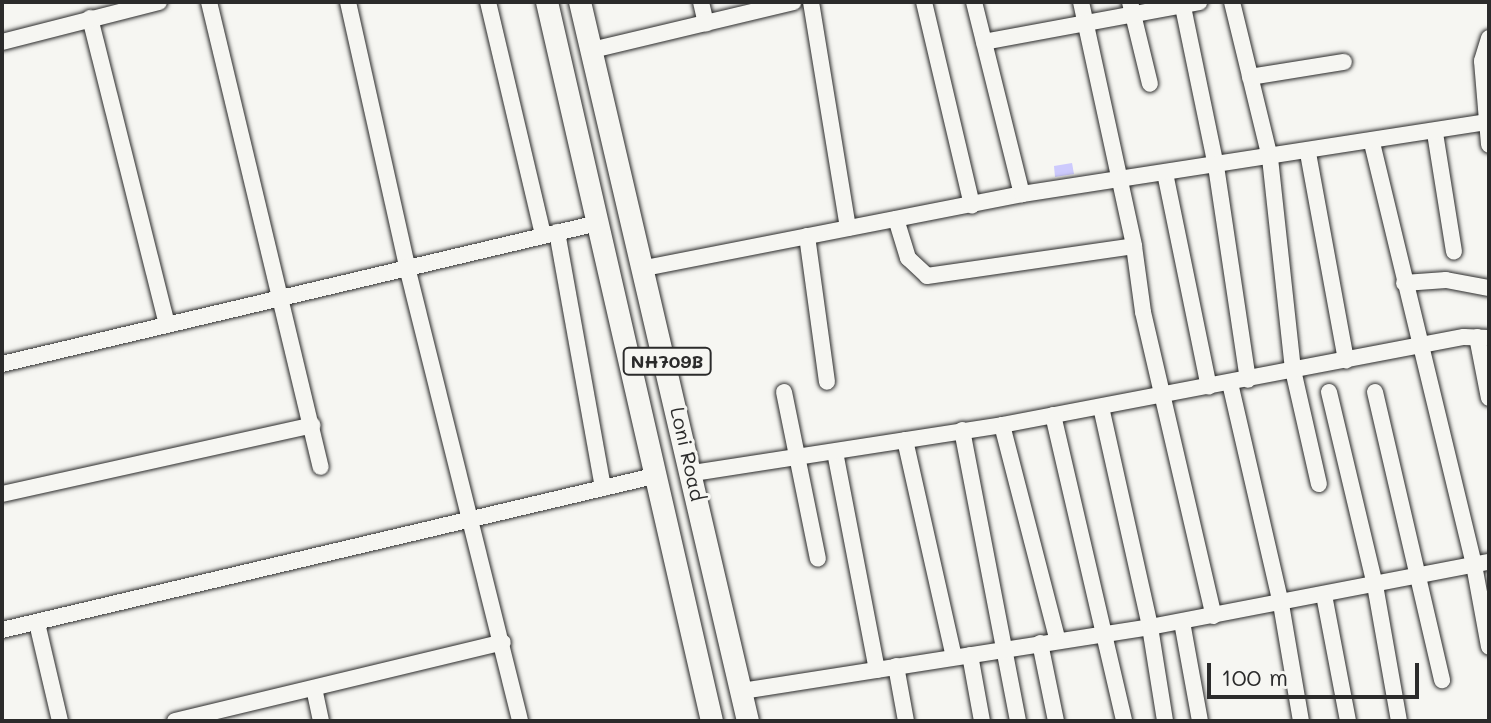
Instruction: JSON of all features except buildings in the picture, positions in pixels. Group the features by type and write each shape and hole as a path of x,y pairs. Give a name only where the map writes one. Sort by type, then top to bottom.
{"highway":[{"name":"Loni Road","path":"547,2 712,721"},
{"name":"Loni Road","path":"580,2 693,473 748,721"}],"street":[{"path":"2,42 159,2"},
{"path":"209,2 321,467"},
{"path":"348,2 407,267 474,519 520,721"},
{"path":"488,2 550,233 603,488"},
{"path":"701,2 706,23"},
{"path":"592,50 793,2"},
{"path":"811,2 848,228"},
{"path":"924,2 972,205"},
{"path":"974,2 1022,194"},
{"path":"1081,2 1134,246 1162,396 1214,616"},
{"path":"1232,2 1270,158 1293,370 1319,484"},
{"path":"984,42 1086,23 1131,8 1188,3 1248,380"},
{"path":"1131,8 1150,84"},
{"path":"90,18 167,324"},
{"path":"1489,38 1482,61 1489,145"},
{"path":"1250,77 1344,62"},
{"path":"645,268 1022,194 1308,153 1488,122"},
{"path":"1435,133 1454,251"},
{"path":"1372,143 1419,347 1482,563 1489,647"},
{"path":"1308,153 1346,361"},
{"path":"1165,173 1209,387"},
{"path":"896,219 908,258 927,276 1134,246"},
{"path":"2,364 598,223"},
{"path":"807,236 827,382"},
{"path":"1404,283 1446,280 1489,288"},
{"path":"693,473 797,460 1002,425 1483,337 1489,398"},
{"path":"1230,383 1281,604 1301,721"},
{"path":"784,392 818,559"},
{"path":"1329,392 1375,585 1399,721"},
{"path":"1375,392 1442,680"},
{"path":"1101,407 1150,627 1165,721"},
{"path":"1053,415 1108,634 1124,721"},
{"path":"2,494 312,425"},
{"path":"1002,425 1058,641"},
{"path":"962,430 1018,721"},
{"path":"905,440 982,721"},
{"path":"835,452 877,670"},
{"path":"2,630 654,476"},
{"path":"742,691 1182,622 1482,563"},
{"path":"1324,595 1348,721"},
{"path":"1182,622 1200,721"},
{"path":"37,623 60,721"},
{"path":"175,721 206,718 503,642"},
{"path":"1040,643 1056,721"},
{"path":"896,666 906,721"},
{"path":"314,688 321,721"}]}
